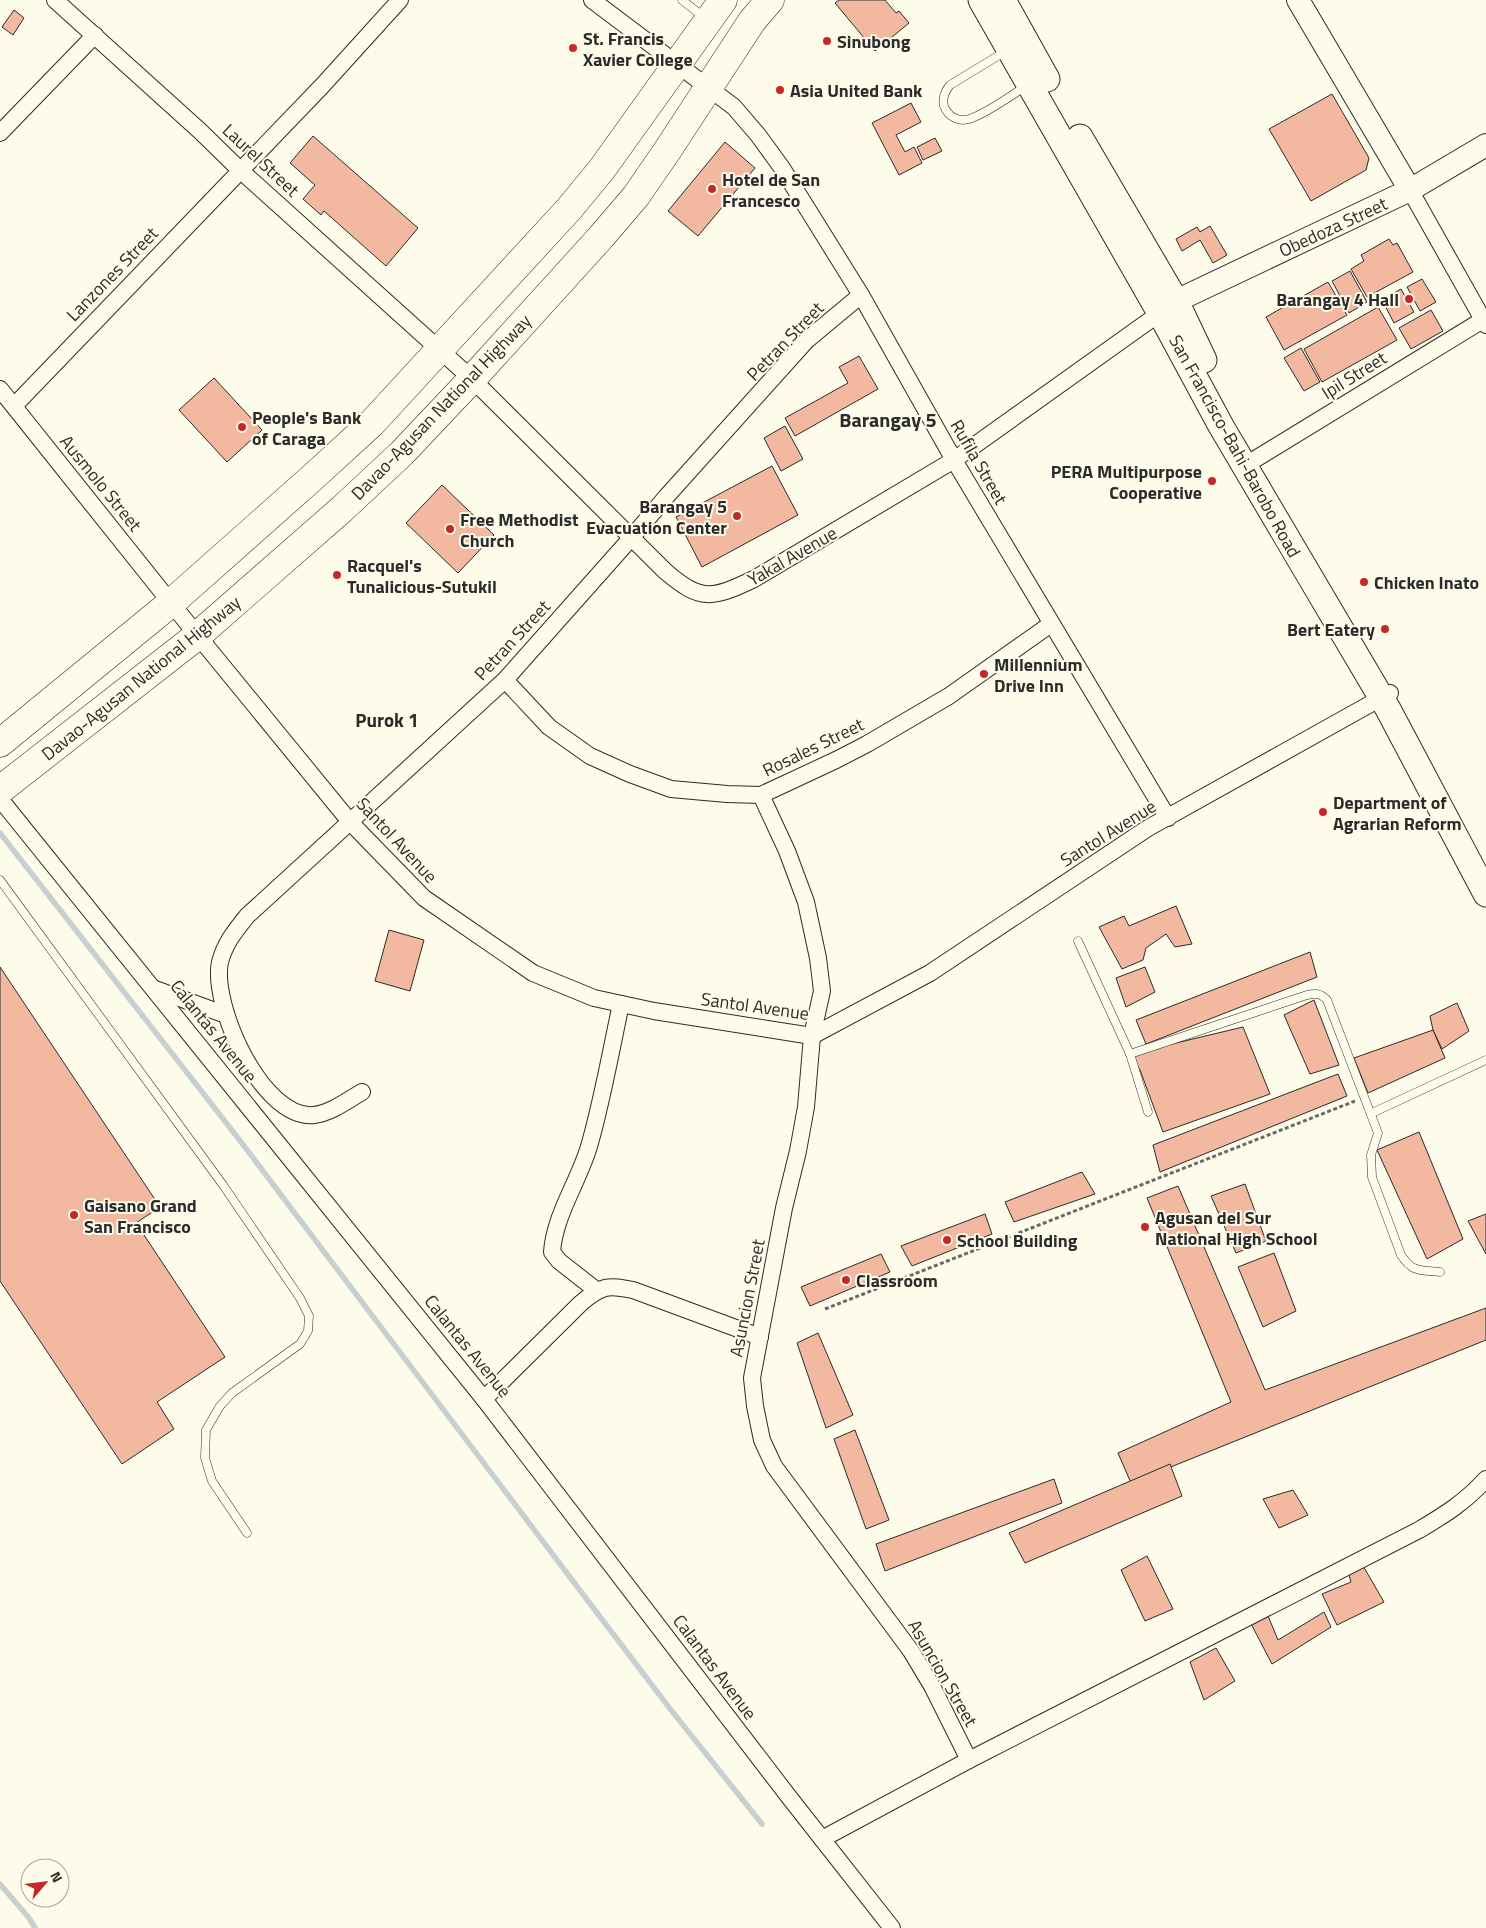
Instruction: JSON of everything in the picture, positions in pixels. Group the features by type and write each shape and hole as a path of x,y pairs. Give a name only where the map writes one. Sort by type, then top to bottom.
{"highway":[{"name":"Davao-Agusan National Highway","path":"0,790 197,636 342,509 402,453 472,380 636,196 752,21 770,0"},
{"path":"0,743 170,603 372,423 569,209 602,169 716,10"},
{"path":"61,692 86,721"}],"main road":[{"name":"San Francisco-Bahi-Barobo Road","path":"981,0 1010,49 1038,80"},
{"name":"San Francisco-Bahi-Barobo Road","path":"1003,0 1038,80 1233,420 1250,463 1486,866"},
{"path":"1298,0 1410,190"},
{"name":"Obedoza Street","path":"1168,307 1410,190 1486,145"},
{"name":"San Francisco-Bahi-Barobo Road","path":"1386,695 1486,894"}],"street":[{"name":"Laurel Street","path":"56,0 200,131 240,170 439,349"},
{"name":"Lanzones Street","path":"14,406 322,86 400,0"},
{"name":"Rufila Street","path":"592,0 734,107 758,135 782,168 861,295 954,460 1168,818"},
{"path":"0,133 95,35"},
{"path":"1410,190 1485,321"},
{"name":"Petran Street","path":"362,1092 332,1109 315,1115 293,1111 276,1099 241,1054 226,1015 220,986 220,963 228,940 247,916 351,823 505,680 807,340 861,295"},
{"name":"Yakal Avenue","path":"439,349 665,571 683,587 703,596 726,592 754,578 954,460 1168,307"},
{"name":"Ipil Street","path":"1250,463 1485,321"},
{"name":"Ausmolo Street","path":"0,389 197,636"},
{"name":"Rosales Street","path":"505,680 549,728 590,756 630,774 671,788 727,794 761,795 867,744 949,696 1051,624"},
{"name":"Santol Avenue","path":"197,636 351,823 424,898 533,973 594,998 663,1012 812,1036 930,973 1148,828 1386,695"},
{"name":"Asuncion Street","path":"761,795 787,851 806,902 818,958 822,991 812,1036 803,1124 784,1208 752,1378 754,1406 762,1440 774,1466 911,1651 932,1686 969,1760"},
{"name":"Calantas Avenue","path":"0,799 484,1399 892,1928"},
{"path":"154,989 226,1015"},
{"path":"596,1290 559,1261 552,1252 559,1219 575,1186 590,1144 621,1004"},
{"path":"484,1399 596,1290 614,1286 633,1290 760,1336"},
{"path":"822,1839 969,1760 1419,1530 1451,1512 1486,1479"}],"lane":[{"path":"682,0 716,10"},
{"path":"1010,49 950,85 945,90 943,97 946,111 956,119 968,120 1038,80"},
{"path":"0,880 223,1185 300,1298 309,1316 308,1331 300,1344 232,1393 220,1406 206,1430 205,1458 212,1481 247,1533"},
{"path":"1078,941 1130,1054 1148,1112"},
{"path":"1130,1054 1314,993 1322,995 1327,1000 1364,1098 1372,1113 1378,1133 1371,1155 1372,1178 1401,1255 1408,1265 1417,1270 1440,1272"},
{"path":"1372,1113 1486,1060"}],"path":[{"path":"825,1309 1364,1098"}],"building":[{"path":"839,0 885,0 896,13 899,11 909,23 875,51 835,3"},
{"path":"14,10 24,18 13,35 2,27"},
{"path":"1332,94 1369,158 1366,170 1311,201 1269,129"},
{"path":"911,103 921,122 896,135 905,152 914,147 922,163 899,175 872,123"},
{"path":"313,136 418,228 386,266 324,211 321,215 303,199 315,185 290,163"},
{"path":"935,138 942,151 923,160 917,147"},
{"name":"Hotel de San Francesco","path":"725,142 755,168 698,236 668,211"},
{"path":"1210,226 1227,255 1213,263 1200,240 1182,251 1176,239 1197,227 1200,232"},
{"path":"1389,239 1393,245 1397,243 1413,272 1367,297 1351,269 1364,261 1361,255"},
{"path":"1350,271 1367,302 1349,313 1332,281"},
{"path":"1422,279 1436,302 1420,311 1407,287"},
{"path":"1328,282 1347,315 1284,350 1266,317"},
{"path":"1401,289 1414,312 1394,323 1382,300"},
{"path":"1378,307 1397,340 1322,382 1304,349"},
{"path":"1431,310 1443,331 1411,349 1399,328"},
{"path":"1301,348 1320,382 1304,391 1284,358"},
{"path":"859,356 878,389 795,436 785,418 848,383 839,367"},
{"path":"214,378 262,430 227,462 179,410"},
{"path":"785,426 803,459 781,471 764,438"},
{"name":"Barangay 5 Evacuation Center","path":"772,466 798,515 702,567 676,517"},
{"name":"Free Methodist Church","path":"442,485 494,535 458,573 406,523"},
{"path":"1176,906 1192,944 1175,947 1166,934 1146,948 1143,960 1122,969 1099,927 1124,916 1129,926"},
{"path":"389,930 424,940 410,991 375,981"},
{"path":"1310,952 1317,977 1146,1044 1136,1020"},
{"name":"Gaisano Grand San Francisco","path":"0,967 160,1207 136,1223 225,1357 157,1402 174,1429 122,1464 0,1281"},
{"path":"1145,967 1155,992 1126,1007 1116,978"},
{"path":"1314,1000 1339,1065 1310,1074 1284,1015"},
{"path":"1457,1003 1469,1031 1442,1049 1433,1030 1430,1016"},
{"path":"1243,1027 1270,1094 1163,1132 1140,1070 1130,1054"},
{"path":"1433,1030 1445,1058 1368,1093 1354,1058"},
{"path":"1338,1074 1347,1096 1160,1172 1153,1145"},
{"path":"1419,1132 1463,1239 1427,1259 1377,1150"},
{"path":"1082,1172 1095,1194 1014,1222 1005,1202"},
{"path":"1245,1184 1266,1241 1236,1253 1211,1196"},
{"path":"1178,1186 1265,1390 1486,1308 1486,1340 1131,1483 1118,1453 1231,1402 1147,1198"},
{"name":"School Building","path":"985,1214 992,1234 912,1266 901,1246"},
{"path":"1486,1214 1486,1254 1468,1221"},
{"path":"1274,1253 1296,1311 1263,1327 1238,1267"},
{"name":"Classroom","path":"881,1254 890,1272 810,1306 801,1287"},
{"path":"818,1333 853,1415 826,1428 797,1343"},
{"path":"855,1430 889,1520 866,1529 834,1439"},
{"path":"1170,1464 1182,1496 1025,1563 1009,1533"},
{"path":"1054,1479 1062,1503 885,1571 876,1544"},
{"path":"1293,1490 1308,1515 1279,1528 1263,1499"},
{"path":"1147,1556 1173,1609 1145,1621 1121,1570"},
{"path":"1362,1564 1384,1602 1337,1625 1322,1594 1351,1582 1348,1572"},
{"path":"1266,1611 1278,1640 1324,1612 1331,1627 1272,1664 1249,1620"},
{"path":"1216,1648 1235,1681 1204,1700 1190,1662"}],"waterway":[{"path":"0,833 238,1138 671,1710 762,1824"},
{"path":"0,1884 29,1918 35,1928"}],"place":[{"name":"Sinubong","path":"827,41"},
{"name":"St. Francis Xavier College","path":"573,48"},
{"name":"Asia United Bank","path":"780,90"},
{"name":"Hotel de San Francesco","path":"712,189"},
{"name":"Barangay 4 Hall","path":"1409,299"},
{"name":"People's Bank of Caraga","path":"242,427"},
{"name":"PERA Multipurpose Cooperative","path":"1212,481"},
{"name":"Barangay 5 Evacuation Center","path":"737,516"},
{"name":"Free Methodist Church","path":"450,529"},
{"name":"Racquel's Tunalicious-Sutukil","path":"337,575"},
{"name":"Chicken Inato","path":"1364,582"},
{"name":"Bert Eatery","path":"1385,629"},
{"name":"Millennium Drive Inn","path":"984,674"},
{"name":"Department of Agrarian Reform","path":"1323,812"},
{"name":"Gaisano Grand San Francisco","path":"74,1215"},
{"name":"Agusan del Sur National High School","path":"1145,1227"},
{"name":"School Building","path":"947,1240"},
{"name":"Classroom","path":"846,1280"}],"district":[{"name":"Barangay 5","path":"888,419"},
{"name":"Purok 1","path":"387,719"}]}
